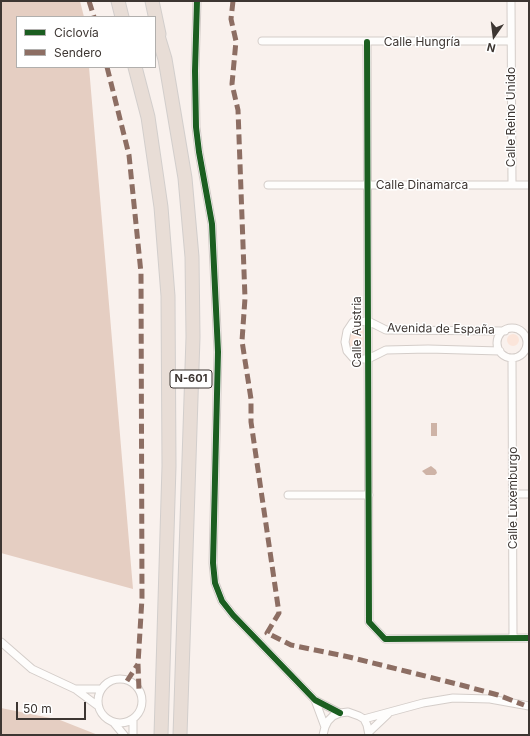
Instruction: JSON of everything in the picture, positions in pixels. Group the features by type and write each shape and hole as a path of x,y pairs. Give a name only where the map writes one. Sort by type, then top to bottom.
{"highway":[{"path":"118,1 122,16"},
{"path":"148,1 152,16"},
{"path":"152,1 155,16"},
{"path":"156,19 165,59"},
{"name":"N-601","path":"156,29 165,59 185,178 192,257 193,337 180,735"},
{"name":"N-601","path":"135,68 148,117 161,207 168,296 170,466 161,735"}],"street":[{"path":"197,1 195,71 196,127 212,224 218,352 213,563 215,583 222,601 232,616 315,700 340,713"},
{"name":"Calle Reino Unido","path":"511,1 512,185"},
{"name":"Calle Hungría","path":"262,41 511,41"},
{"name":"Calle Austria","path":"367,42 369,622 385,639 513,638"},
{"name":"Calle Dinamarca","path":"268,185 529,185"},
{"path":"368,321 353,322 347,331 345,342 347,351 354,359 368,359"},
{"name":"Avenida de España","path":"368,321 386,330 505,331"},
{"path":"519,330 523,332 527,339 527,350 516,358 509,358 502,354 498,348 498,340 502,333 508,329 529,330"},
{"name":"Avenida de España","path":"368,359 386,350 428,349 500,351"},
{"name":"Calle Luxemburgo","path":"512,358 513,638"},
{"path":"513,494 529,494"},
{"path":"288,495 369,495"},
{"path":"513,638 529,638"},
{"path":"1,642 32,669 75,689 98,706"},
{"path":"114,723 127,722 133,719 137,715 142,703 141,696 136,686 120,679 113,680 106,684 101,689 97,700 103,717 114,723 124,735"},
{"path":"75,689 101,689"},
{"path":"364,719 423,703 453,698 490,699 529,706"},
{"path":"315,700 325,727"},
{"path":"324,735 325,727 328,721 333,716 340,713 348,712 364,719 369,734 390,713"},
{"path":"133,719 133,735"}],"shaded area":[{"path":"1,1 80,1 84,16 16,16 16,68 89,68 133,589 1,553"},
{"path":"359,324 364,329 363,352 362,354 357,355 353,353 349,346 349,336 353,328"},
{"path":"515,334 518,335 518,345 511,346 508,345 507,338 508,335"},
{"path":"431,423 437,423 437,436 431,436"},
{"path":"431,466 436,470 437,473 435,475 426,475 422,471"},
{"path":"1,708 60,720 98,735 1,735"}],"marked path":[{"path":"89,1 94,16"},
{"path":"233,1 231,19 236,41 232,84 238,110 245,298 242,341 251,399 251,422 279,613 267,633 291,645 349,657 461,685 498,695 524,705"},
{"path":"107,68 129,155 141,273 142,598 138,664 139,690"},
{"path":"127,681 138,664"}],"cycle path":[{"path":"197,1 195,71 196,127 212,224 218,352 213,563 215,583 222,601 233,615 315,700 340,713"},
{"path":"367,42 369,622 385,639 529,638"}]}
